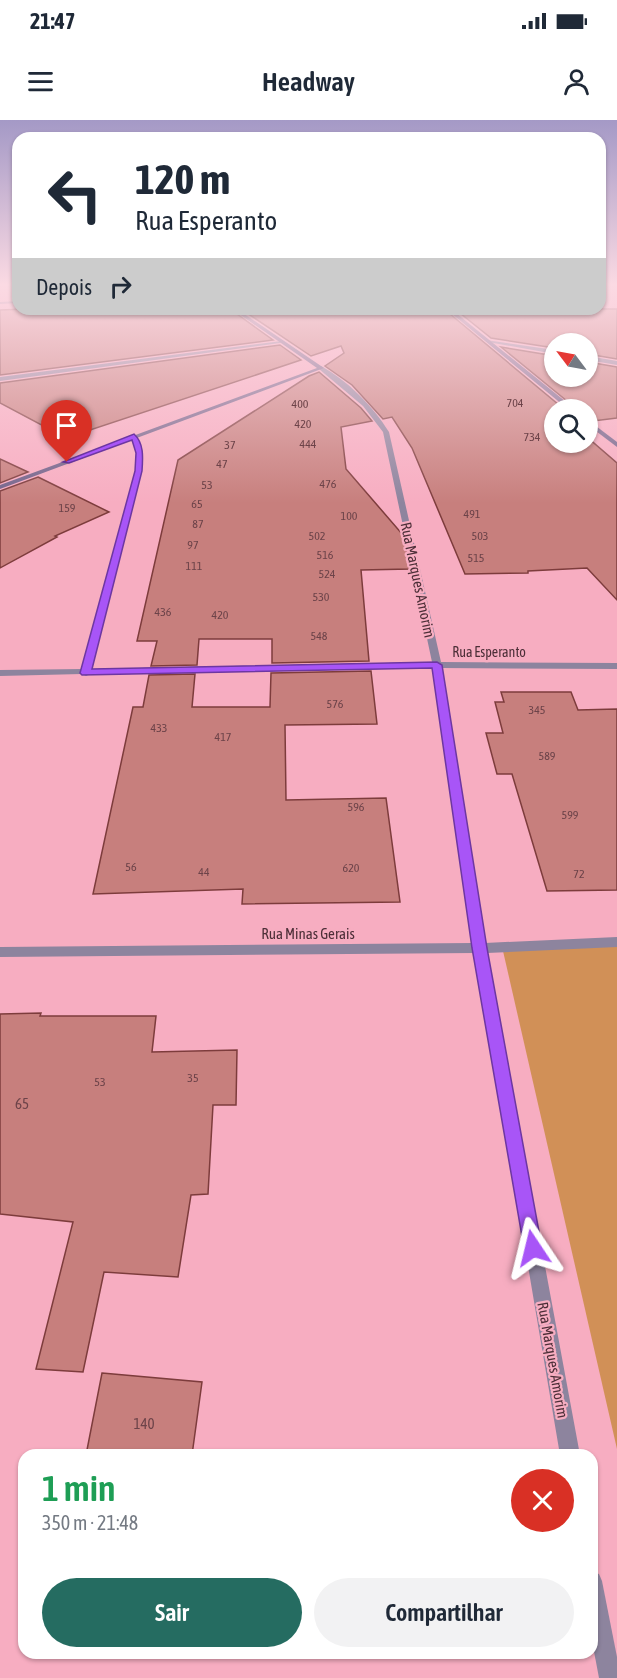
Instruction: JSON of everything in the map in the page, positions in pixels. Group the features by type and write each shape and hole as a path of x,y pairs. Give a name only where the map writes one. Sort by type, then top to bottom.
{"street":[{"path":"0,379 161,358"},
{"name":"Rua Marques Amorim","path":"305,358 361,398 376,414 386,432 437,665 480,948 569,1449"},
{"path":"509,358 559,399"},
{"path":"598,360 617,363"},
{"path":"0,487 321,368"},
{"path":"598,430 617,445"},
{"path":"86,673 138,471 140,453 134,436"},
{"name":"Rua Esperanto","path":"0,674 437,665 617,666"},
{"name":"Rua Minas Gerais","path":"0,952 480,948 617,942"},
{"path":"598,1613 610,1678"}],"shaded area":[{"path":"617,946 617,1449 503,951"}],"building":[{"path":"0,358 135,358 0,375"},
{"path":"186,358 298,358 301,360 66,438 0,403 0,383"},
{"path":"337,358 502,358 552,399 544,399 544,453 598,453 598,447 617,463 617,600 587,568 528,571 528,573 465,574 412,448 392,417 383,419 352,385 325,366"},
{"path":"514,358 544,358 544,382"},
{"path":"598,364 617,367 617,418 598,420 598,399 565,399 550,387 598,387"},
{"path":"319,372 361,408 372,421 341,427 346,469 403,535 410,569 361,570 369,661 272,663 272,639 199,639 197,665 151,666 157,641 137,641 178,460 309,376"},
{"path":"0,459 28,472 0,483"},
{"path":"38,477 109,512 55,536 57,537 0,568 0,491"},
{"path":"371,671 377,724 285,725 286,800 386,798 400,902 242,904 243,889 93,894 133,707 143,707 149,675 195,674 192,707 270,707 271,673"},
{"path":"501,692 571,692 578,710 617,709 617,890 547,891 512,774 497,774 486,733 503,733 495,702 504,702"},
{"path":"41,1013 40,1016 156,1016 152,1052 237,1050 236,1105 213,1105 208,1194 191,1195 178,1277 104,1272 83,1372 36,1369 73,1222 0,1214 0,1014"},
{"path":"102,1373 202,1382 193,1449 87,1449"}],"route":[{"path":"67,462 134,436 140,453 138,471 86,673 437,665 480,948 533,1248"}]}
